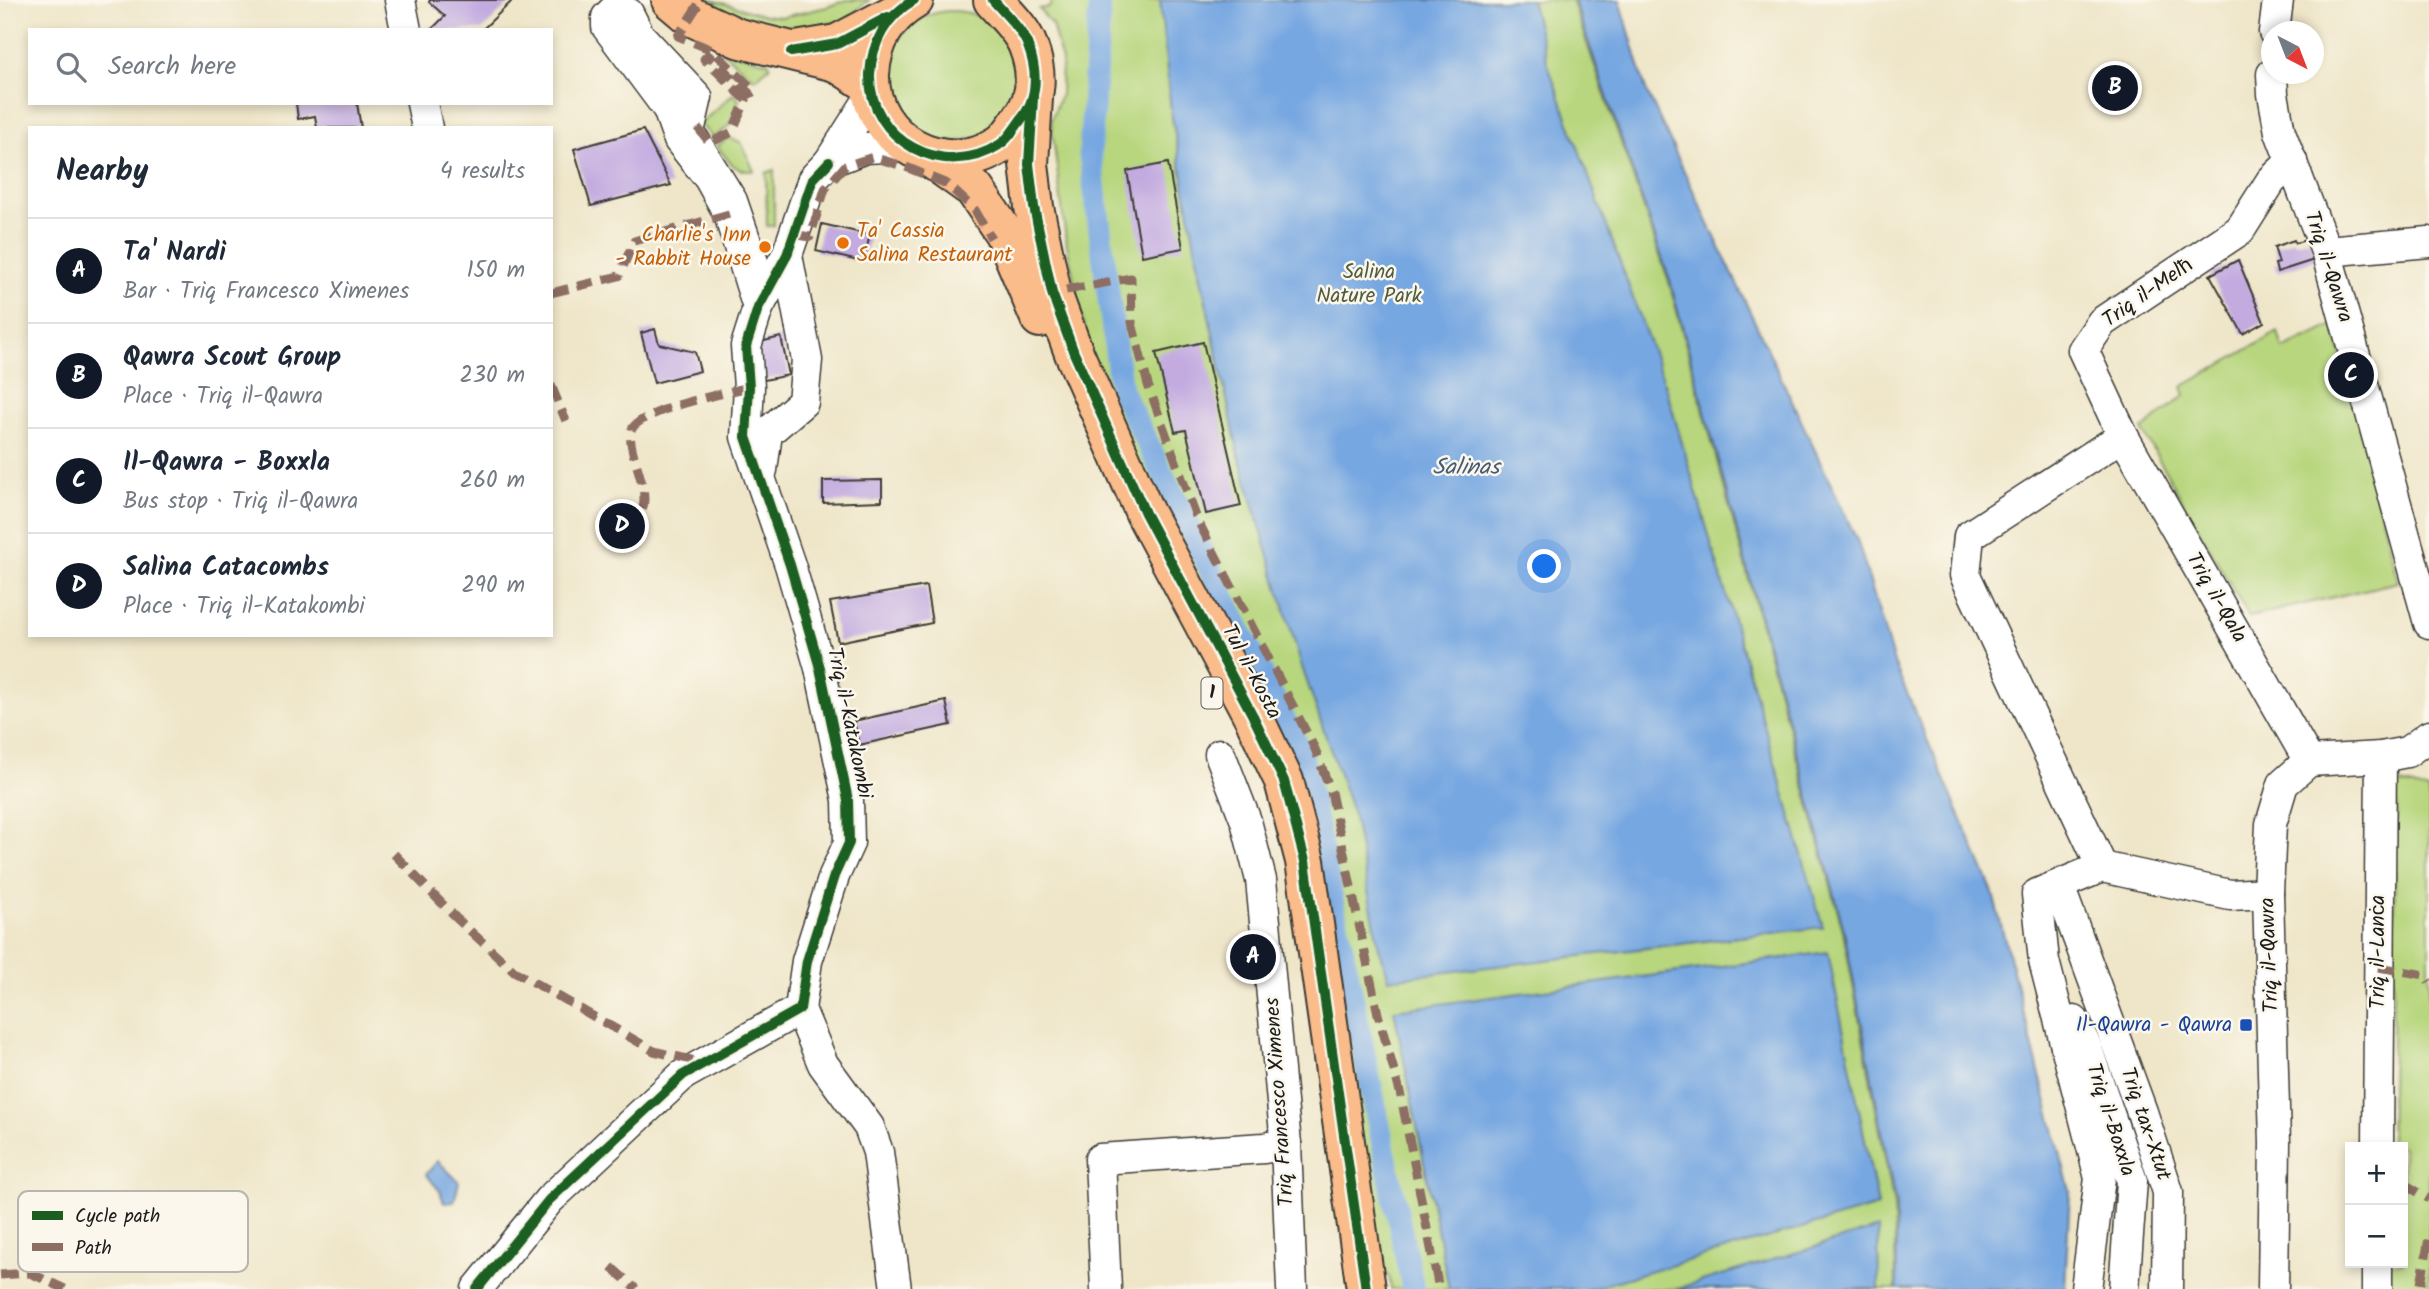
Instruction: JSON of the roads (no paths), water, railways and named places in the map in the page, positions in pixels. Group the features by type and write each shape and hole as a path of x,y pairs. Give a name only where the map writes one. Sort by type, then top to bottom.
{"main road":[{"path":"671,0 690,16 738,38 836,62 870,90"},
{"path":"791,52 836,44 908,3"},
{"path":"870,90 871,57 880,33 908,3"},
{"name":"1","path":"1002,6 1028,44 1036,74 1033,98"},
{"name":"1","path":"870,90 882,120 894,134 917,150"},
{"path":"917,150 944,158 964,158 984,153 1002,144 1024,117 1033,98"},
{"name":"Tul il-Kosta","path":"1033,98 1029,164 1034,206 1052,293 1074,352 1145,513 1253,716 1284,781 1305,861 1367,1289"},
{"name":"Tul il-Kosta","path":"917,150 974,189 1004,233 1100,466 1190,654 1257,770 1274,809 1294,892 1352,1289"}],"street":[{"path":"400,0 406,28"},
{"path":"2275,21 2278,0"},
{"path":"615,9 628,13 639,34 697,97 689,132 732,201 765,297 729,214 709,178 679,140 668,109 607,27 607,17 615,9"},
{"name":"Triq il-Qawra","path":"2273,84 2280,132 2326,251 2418,539 2429,623"},
{"name":"Triq il-Katakombi","path":"800,1009 807,961 835,876 849,843 848,800 820,668 746,437 746,346 765,297 787,255 813,179 829,162 870,90"},
{"path":"422,105 427,126"},
{"path":"829,162 866,148 917,150"},
{"name":"Triq il-Melħ","path":"2123,436 2083,350 2102,322 2240,230 2271,181 2292,162"},
{"path":"2326,251 2429,242"},
{"name":"Triq il-Katakombi","path":"761,477 767,433 803,402 807,360 787,255"},
{"path":"2123,436 1969,536 1965,575 2102,867 2230,895 2267,892"},
{"name":"Triq il-Qala","path":"2123,436 2309,761"},
{"path":"2309,761 2411,750"},
{"name":"Triq il-Lanċa","path":"2378,1142 2411,750"},
{"name":"Triq Francesco Ximenes","path":"1220,754 1246,821 1261,880 1286,1144 1292,1289"},
{"name":"Triq il-Qawra","path":"2273,1289 2275,1143 2267,892 2271,824 2283,784 2309,761"},
{"name":"Triq il-Boxxla","path":"2086,1289 2100,1178 2044,961 2037,894 2102,867"},
{"name":"Triq tax-Xtut","path":"2059,886 2142,1112 2168,1192 2167,1289"},
{"name":"Triq il-Boxxla","path":"2044,961 2086,1046 2132,1181 2124,1289"},
{"path":"477,1289 550,1200 683,1075 800,1009 822,1064 869,1128 878,1152 896,1289"},
{"path":"1106,1289 1100,1159 1264,1148 1286,1144"},
{"path":"2377,1289 2378,1268"}],"water":[{"name":"Salinas","path":"1160,0 1531,0 1548,65 1666,388 1823,927 1389,979 1379,948 1354,818 1302,667 1239,456 1200,274 1171,112"},
{"path":"1574,0 1620,0 1646,90 1858,542 1894,663 1992,890 2070,1191 2065,1289 1897,1289 1896,1206 1844,930 1670,281"},
{"path":"1828,952 1878,1206 1590,1289 1449,1289 1394,1010"},
{"path":"438,1161 459,1182 454,1202 444,1203 440,1191 426,1174"},
{"path":"1878,1228 1879,1289 1675,1289"}],"waterway":[{"path":"1100,0 1090,154 1121,390 1302,755 1413,1289"}],"place":[{"name":"Qawra Scout Group","path":"2115,88"},
{"name":"Ta' Cassia Salina Restaurant","path":"843,243"},
{"name":"Charlie's Inn - Rabbit House","path":"765,247"},
{"name":"Il-Qawra - Boxxla","path":"2351,375"},
{"name":"Salina Catacombs","path":"622,526"},
{"name":"Ta' Nardi","path":"1253,957"},
{"name":"Il-Qawra - Qawra","path":"2246,1025"}],"park label":[{"name":"Salina Nature Park","path":"1369,284"}]}
